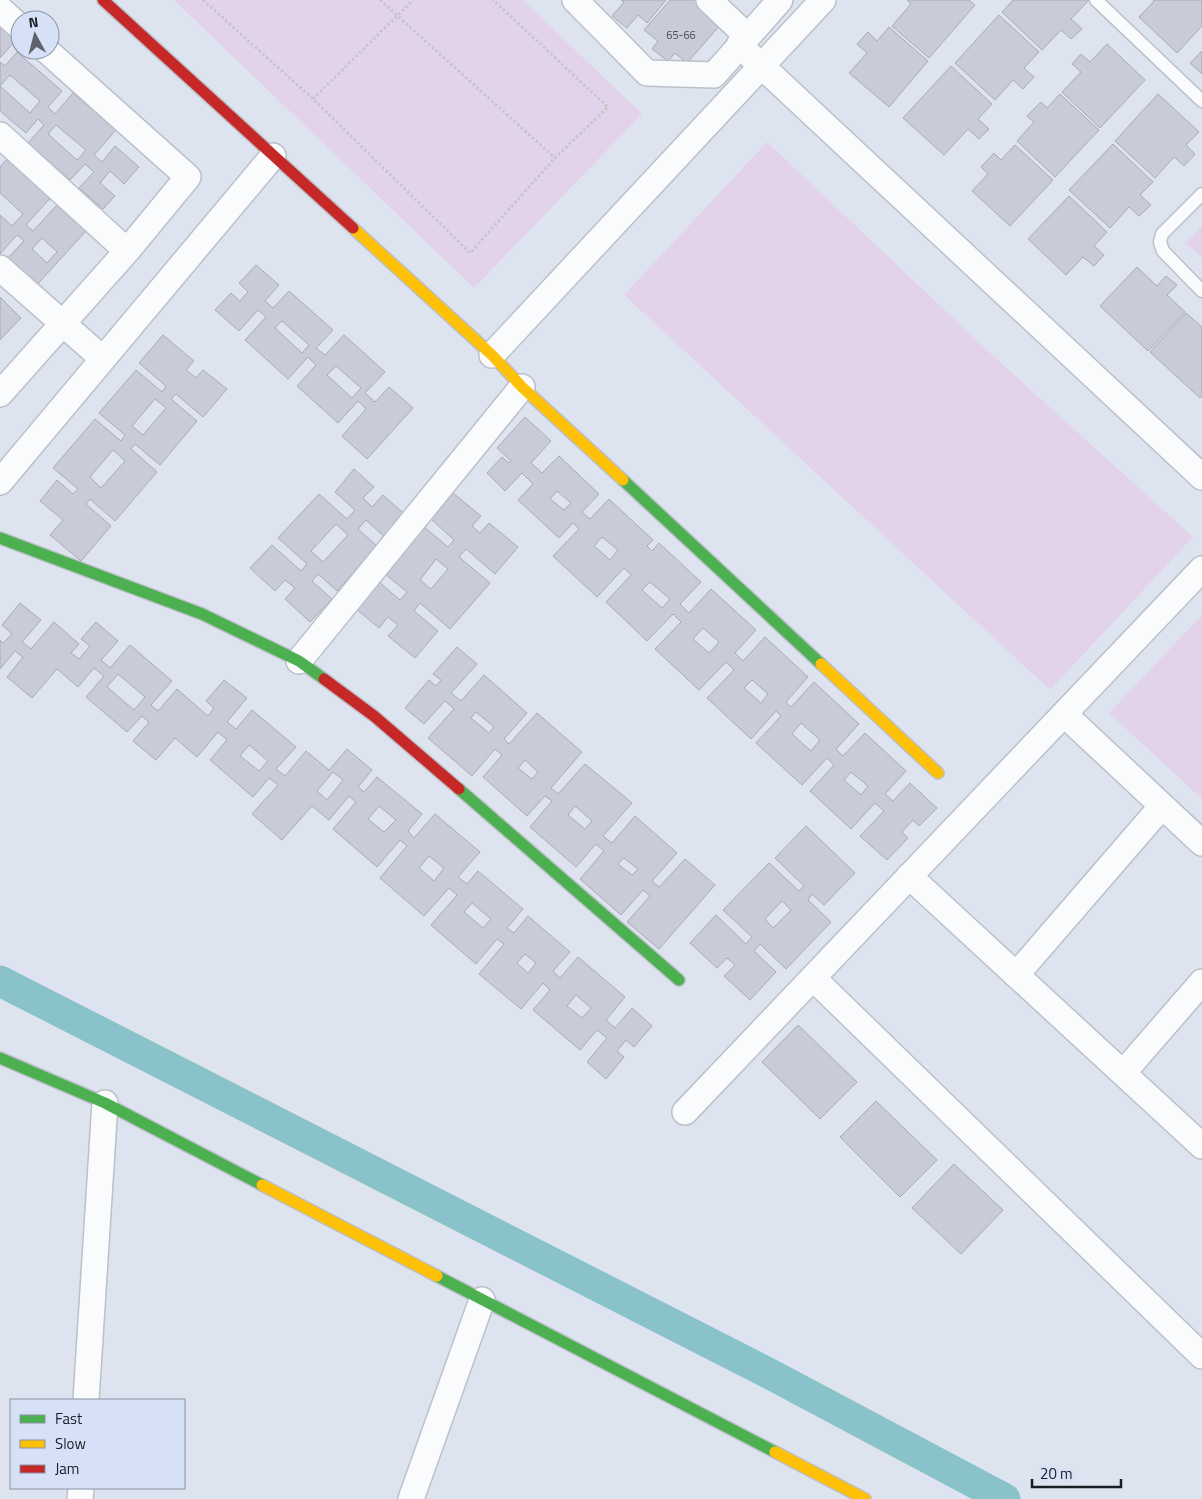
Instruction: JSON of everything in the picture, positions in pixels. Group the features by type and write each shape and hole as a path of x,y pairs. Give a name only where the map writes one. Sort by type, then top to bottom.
{"street":[{"path":"103,0 492,355 522,387 938,773"},
{"path":"576,0 647,73 714,75 780,0"},
{"path":"709,0 743,40 761,67 1202,477"},
{"path":"492,355 823,0"},
{"path":"0,9 10,18"},
{"path":"0,394 127,252 188,177 57,60"},
{"path":"0,135 127,252"},
{"path":"0,482 273,156"},
{"path":"0,268 103,359"},
{"path":"299,660 522,387"},
{"path":"0,538 202,614 299,660 374,716 679,980"},
{"path":"685,1112 1202,569"},
{"path":"1064,714 1202,843"},
{"path":"1016,974 1162,806"},
{"path":"909,876 1202,1146"},
{"path":"813,978 1202,1356"},
{"path":"1123,1073 1202,982"},
{"path":"0,1058 106,1103 864,1499"},
{"path":"86,1399 106,1103"},
{"path":"411,1499 482,1300"}],"lane":[{"path":"1096,0 1202,101"},
{"path":"1202,194 1162,234 1160,242 1163,251 1202,291"}],"path":[{"path":"203,0 313,100 470,253 554,158 608,107 493,0"},
{"path":"380,0 554,158"},
{"path":"313,100 413,0"}],"shaded area":[{"path":"174,0 523,0 642,114 474,288"},
{"path":"767,142 988,351 1193,537 1050,690 624,295"},
{"path":"1202,226 1202,258 1186,243"},
{"path":"1202,615 1202,799 1109,713"}],"building":[{"path":"621,0 666,0 647,23 638,15 627,28 612,16 624,2"},
{"path":"670,0 695,0 722,23 687,63 675,53 668,61 652,49 658,41 644,30"},
{"path":"907,0 969,0 975,5 929,58 892,26 911,4"},
{"path":"1013,0 1089,0 1071,19 1082,29 1071,39 1061,30 1042,50 1002,12"},
{"path":"1153,0 1202,0 1202,26 1177,53 1139,17"},
{"path":"999,15 1039,52 1024,68 1034,77 1023,89 1013,80 995,100 955,63"},
{"path":"0,26 10,35 10,47 0,58"},
{"path":"889,27 928,61 889,107 849,73 867,53 857,44 868,32 877,41"},
{"path":"1107,44 1145,80 1100,128 1062,92 1081,72 1072,64 1081,54 1090,62"},
{"path":"1202,51 1202,74 1190,63"},
{"path":"10,60 26,60 62,91 48,107 55,114 73,93 116,130 94,155 102,162 115,146 139,167 124,184 110,171 100,183 115,196 103,209 79,188 94,172 85,164 70,180 28,143 44,125 38,119 26,133 0,111 0,86 0,62 5,66","holes":["10,75 40,101 30,113 0,86","56,125 86,150 77,160 48,134"]},
{"path":"951,66 992,104 978,119 989,129 979,139 968,129 944,155 903,118"},
{"path":"1060,94 1099,130 1055,177 1017,141 1034,122 1027,116 1041,102 1047,108"},
{"path":"1158,94 1199,132 1186,145 1195,154 1184,166 1174,157 1155,178 1115,141"},
{"path":"1113,144 1153,182 1140,195 1151,205 1139,216 1129,207 1110,228 1069,190"},
{"path":"1015,145 1053,180 1010,226 972,191 988,174 981,167 994,153 1001,160"},
{"path":"11,155 54,194 26,225 33,231 57,205 86,231 34,288 5,261 24,241 17,235 0,254 0,215 12,226 23,214 0,193 0,167","holes":["42,238 57,252 47,263 32,249"]},
{"path":"1069,196 1107,232 1094,246 1104,255 1094,266 1083,257 1066,275 1028,239"},
{"path":"256,265 279,285 265,301 273,308 289,291 333,330 316,348 325,355 344,335 385,372 365,393 375,402 389,387 413,408 367,459 342,436 366,409 358,401 338,423 297,386 316,365 308,357 288,379 245,340 266,317 258,310 239,331 215,310 231,293 240,301 248,292 239,283","holes":["282,321 309,345 302,353 275,328","336,366 361,388 352,398 327,375"]},
{"path":"1137,267 1157,286 1166,276 1177,285 1167,295 1185,312 1148,351 1100,306"},
{"path":"0,297 21,318 0,340"},
{"path":"1186,313 1202,327 1202,396 1200,398 1150,352"},
{"path":"163,335 194,361 186,370 196,378 203,370 227,389 203,417 176,394 171,399 197,421 160,465 135,444 131,449 157,472 115,521 90,499 86,504 111,526 81,561 50,535 63,520 40,501 57,480 73,494 78,489 53,468 95,419 121,441 125,435 99,413 136,370 162,392 166,386 139,363","holes":["155,399 166,408 143,435 132,426","113,450 125,461 101,488 90,477"]},
{"path":"525,417 551,441 531,463 542,473 559,456 599,494 582,512 590,519 609,499 653,540 647,546 652,551 659,543 701,582 680,604 689,613 711,589 756,630 735,653 743,661 765,637 808,677 786,702 791,707 814,682 859,724 836,749 843,756 865,733 906,771 885,794 893,801 910,783 937,808 919,826 913,820 902,832 908,838 887,860 860,836 884,811 875,803 851,829 810,791 834,765 827,758 802,785 756,743 781,716 776,711 751,739 707,698 734,670 726,662 699,690 655,649 681,622 673,614 647,641 606,602 631,575 624,568 597,597 553,556 579,529 573,523 559,538 518,500 533,484 522,473 505,491 487,473 502,457 509,463 511,461 497,448","holes":["557,491 571,503 564,510 550,499","602,537 618,550 610,560 594,546","650,582 670,599 662,608 642,590","703,628 719,642 709,653 693,639","752,680 768,694 761,703 744,688","801,723 820,740 811,751 792,734","851,772 868,786 861,795 844,780"]},
{"path":"354,469 374,487 363,498 372,507 383,495 410,519 389,541 366,520 358,529 377,546 337,591 318,574 312,581 332,599 310,622 285,599 295,588 285,580 275,591 250,568 272,545 301,571 307,564 278,538 319,494 347,519 355,510 335,492","holes":["336,524 348,535 323,562 311,551"]},
{"path":"453,493 481,516 472,526 480,533 489,523 518,547 495,574 466,549 459,557 490,583 450,629 420,603 414,611 438,631 415,658 388,636 398,625 388,617 379,628 355,608 378,581 400,600 407,592 384,573 424,527 448,547 454,540 431,519","holes":["436,559 448,569 431,589 420,580"]},
{"path":"20,603 41,620 22,642 31,649 54,622 79,644 71,653 79,659 90,646 81,639 96,622 118,641 101,660 110,668 130,645 172,681 151,705 158,711 177,689 208,716 214,708 206,701 224,680 247,698 227,722 236,729 252,710 296,747 276,769 285,776 306,751 329,770 347,749 372,770 358,787 364,792 377,777 422,814 408,831 414,838 435,814 480,852 458,877 467,884 478,871 523,909 507,928 514,933 528,916 570,952 553,971 560,978 578,957 625,997 606,1020 615,1028 632,1008 652,1026 634,1047 626,1040 617,1051 624,1057 606,1079 587,1062 607,1038 597,1030 580,1050 533,1010 550,990 543,983 521,1009 479,974 504,944 497,939 476,964 431,925 457,895 449,888 424,916 380,878 407,846 400,840 377,867 333,829 356,802 349,796 329,820 312,806 282,840 252,814 278,785 269,778 253,797 210,760 227,740 218,732 197,757 175,738 156,760 133,741 149,722 142,716 127,732 86,697 104,676 94,668 78,687 57,669 32,698 7,677 23,657 15,651 0,669 0,640 3,643 12,634 2,625","holes":["118,674 145,697 134,710 107,687","249,745 268,761 259,771 240,756","333,772 343,780 327,800 317,791","379,806 396,820 384,832 368,819","429,856 444,868 434,881 419,868","472,903 491,919 483,928 464,912","525,954 536,963 528,973 517,963","576,995 591,1008 582,1018 567,1006"]},
{"path":"457,647 477,664 451,693 461,701 484,675 527,713 504,739 509,744 537,713 582,752 551,788 558,794 585,764 632,803 603,836 612,843 635,816 677,853 652,881 659,887 685,859 715,885 659,949 627,922 650,896 643,890 621,915 580,879 604,851 596,844 576,867 530,827 552,801 545,796 527,816 483,777 502,755 495,749 472,776 428,738 454,709 445,701 424,724 405,708 429,680 436,686 441,680 433,674","holes":["476,712 494,727 489,733 471,718","525,760 538,772 532,779 518,768","575,806 592,821 585,829 568,815","624,858 638,869 632,875 618,864"]},
{"path":"806,826 855,873 824,905 812,894 808,900 831,922 786,969 760,944 754,951 776,972 750,1000 724,976 735,965 727,958 717,968 690,943 716,915 746,944 752,937 723,910 769,863 799,891 804,886 775,858","holes":["782,901 791,910 773,928 765,919"]},
{"path":"798,1025 857,1082 820,1119 762,1062"},
{"path":"876,1101 937,1160 900,1197 840,1137"},
{"path":"954,1164 1003,1210 961,1254 912,1208"}],"waterway":[{"path":"0,981 770,1374 1005,1499"}],"traffic: fast":[{"path":"623,480 821,664"},
{"path":"0,538 202,614 299,661 324,679"},
{"path":"459,789 679,980"},
{"path":"0,1058 105,1103 262,1185"},
{"path":"437,1276 775,1452"}],"traffic: slow":[{"path":"353,228 492,355 522,387 623,480"},
{"path":"821,664 938,773"},
{"path":"262,1185 437,1276"},
{"path":"775,1452 865,1499"}],"traffic: jam":[{"path":"103,0 353,228"},
{"path":"324,679 374,716 459,789"}]}
